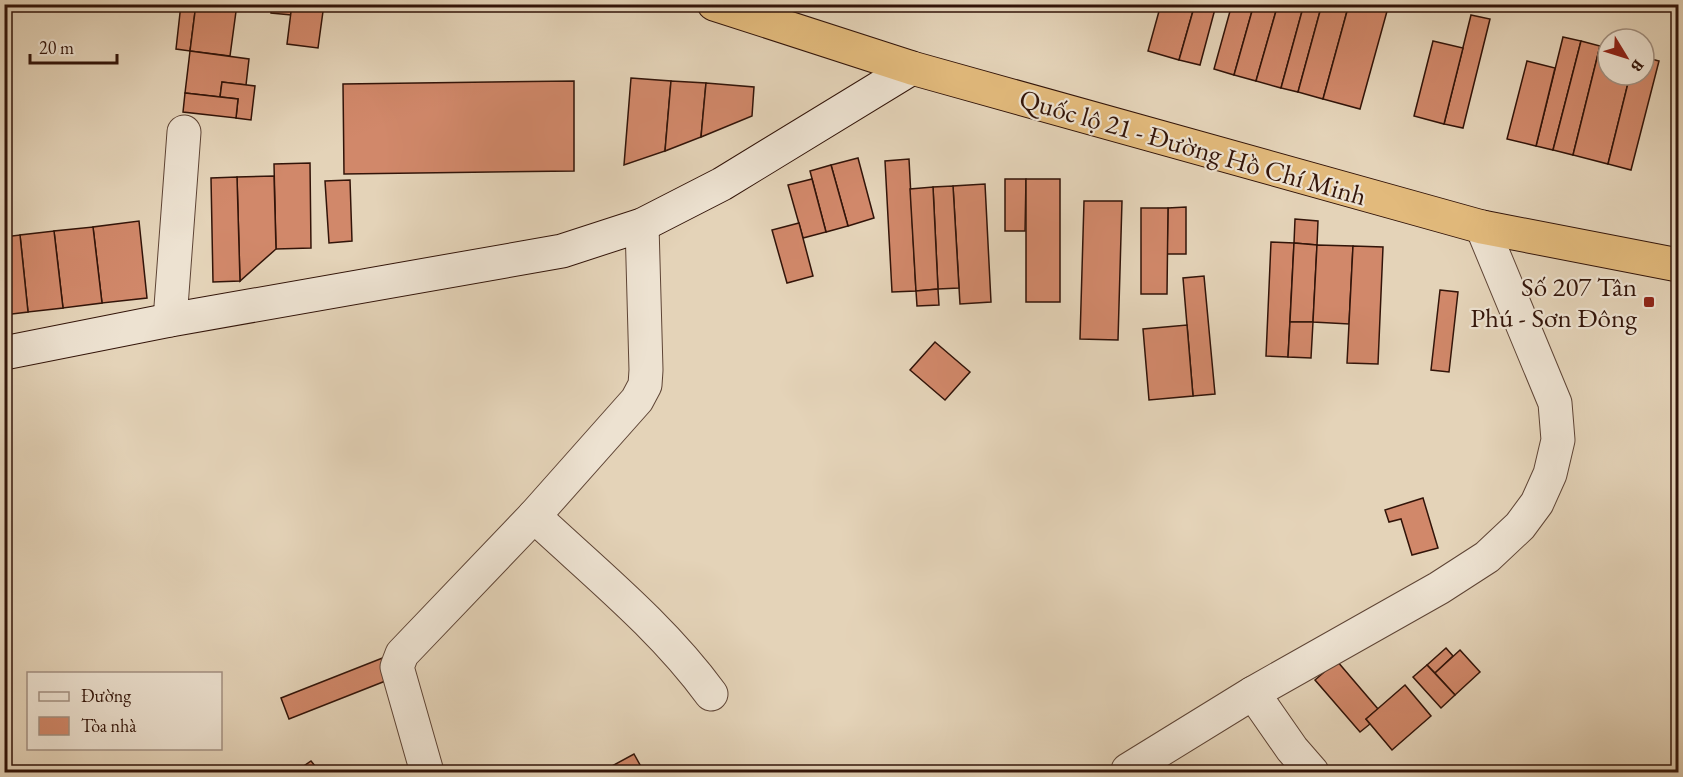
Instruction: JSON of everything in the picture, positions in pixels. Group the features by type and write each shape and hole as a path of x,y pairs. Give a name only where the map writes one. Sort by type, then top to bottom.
{"highway":[{"name":"Quốc lộ 21 - Đường Hồ Chí Minh","path":"714,4 912,68 1482,227 1678,265"}],"street":[{"path":"4,353 562,251 642,225 722,184 912,68"},
{"path":"170,321 184,132"},
{"path":"428,772 399,676 397,667 399,660 402,654 534,516 637,400 645,385 642,225"},
{"path":"1128,770 1253,693 1439,588 1487,557 1520,526 1537,503 1550,474 1558,440 1555,403 1482,227"},
{"path":"534,516 641,615 698,676 711,694"},
{"path":"1253,693 1292,749 1312,772"}],"building":[{"path":"181,4 196,4 190,51 176,49"},
{"path":"196,4 237,4 230,56 190,51"},
{"path":"271,4 292,4 291,15 271,13"},
{"path":"292,4 324,4 318,48 287,44"},
{"path":"1161,4 1195,4 1179,60 1148,51"},
{"path":"1195,4 1215,9 1200,65 1179,60"},
{"path":"1232,4 1254,4 1234,75 1214,69"},
{"path":"1254,4 1278,4 1256,81 1234,75"},
{"path":"1278,4 1304,4 1281,88 1256,81"},
{"path":"1304,4 1322,4 1298,92 1281,88"},
{"path":"1322,4 1349,4 1323,99 1298,92"},
{"path":"1349,4 1389,4 1360,109 1323,99"},
{"path":"1471,15 1490,19 1463,128 1444,124"},
{"path":"1563,37 1581,41 1553,150 1536,146"},
{"path":"1433,41 1463,48 1444,124 1414,116"},
{"path":"1581,41 1596,45 1596,62 1573,155 1553,150"},
{"path":"190,51 249,59 246,85 222,82 220,97 185,93"},
{"path":"1527,61 1555,68 1536,146 1507,139"},
{"path":"1596,62 1596,87 1627,87 1608,164 1573,155"},
{"path":"631,78 671,81 665,151 624,165"},
{"path":"574,81 574,171 344,174 343,84"},
{"path":"671,81 706,83 701,137 665,151"},
{"path":"222,82 255,86 251,120 236,118 238,99 220,97"},
{"path":"706,83 754,87 752,116 701,137"},
{"path":"1627,87 1652,87 1631,170 1608,164"},
{"path":"185,93 238,99 236,118 183,112"},
{"path":"858,158 874,218 848,226 831,165"},
{"path":"909,159 916,291 892,292 885,161"},
{"path":"310,163 311,248 276,249 274,164"},
{"path":"831,165 848,226 826,232 810,171"},
{"path":"274,176 276,249 240,281 237,177"},
{"path":"237,177 240,281 213,282 211,178"},
{"path":"812,179 826,232 803,238 788,185"},
{"path":"1005,179 1026,179 1025,231 1005,231"},
{"path":"1026,179 1060,179 1060,302 1026,302"},
{"path":"350,180 352,241 329,243 325,181"},
{"path":"985,184 991,302 960,304 953,186"},
{"path":"953,186 959,288 938,289 933,187"},
{"path":"933,187 938,289 916,291 910,189"},
{"path":"1084,201 1122,201 1118,340 1080,339"},
{"path":"1186,207 1186,254 1167,254 1168,208"},
{"path":"1141,208 1168,208 1167,294 1141,294"},
{"path":"1295,219 1318,221 1317,245 1294,243"},
{"path":"139,221 147,298 102,303 93,227"},
{"path":"799,223 813,276 787,283 772,230"},
{"path":"93,227 102,303 63,308 54,231"},
{"path":"54,231 63,308 28,312 20,235"},
{"path":"20,235 28,312 4,315 4,237"},
{"path":"1271,242 1294,243 1288,357 1266,356"},
{"path":"1294,243 1317,245 1313,322 1290,322"},
{"path":"1317,245 1353,246 1349,324 1313,322"},
{"path":"1353,246 1383,247 1378,364 1347,363"},
{"path":"1204,276 1215,394 1193,396 1183,278"},
{"path":"938,289 939,305 917,306 916,291"},
{"path":"1440,290 1458,292 1449,372 1431,370"},
{"path":"1290,322 1313,322 1311,358 1288,357"},
{"path":"1187,325 1193,396 1149,400 1143,329"},
{"path":"935,342 970,372 945,400 910,370"},
{"path":"1423,498 1438,548 1412,555 1401,519 1389,522 1385,510"},
{"path":"1446,648 1453,656 1435,673 1427,665"},
{"path":"1460,650 1480,672 1455,695 1435,673"},
{"path":"385,657 393,678 289,719 281,698"},
{"path":"1337,661 1378,709 1366,719 1370,724 1360,732 1315,680"},
{"path":"1427,665 1455,695 1441,708 1413,677"},
{"path":"1405,685 1431,716 1392,750 1366,719"},
{"path":"634,754 644,772 601,772"},
{"path":"311,761 320,772 295,772"}],"place":[{"name":"Số 207 Tân Phú - Sơn Đông","path":"1649,302"}]}
